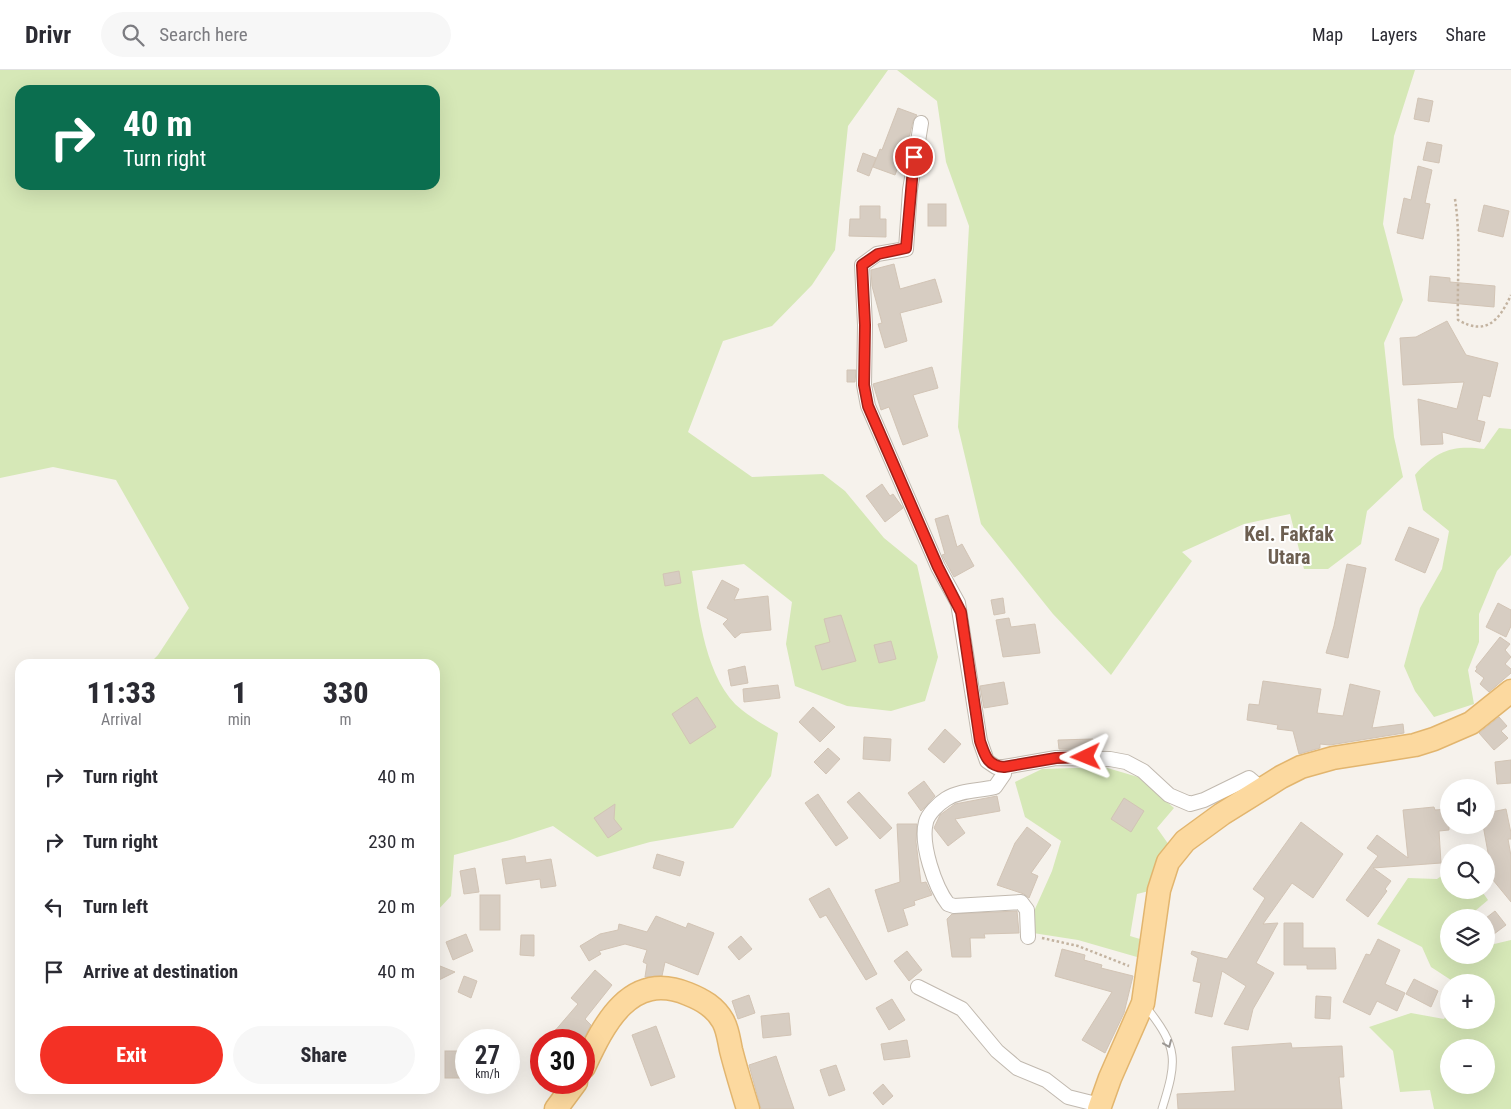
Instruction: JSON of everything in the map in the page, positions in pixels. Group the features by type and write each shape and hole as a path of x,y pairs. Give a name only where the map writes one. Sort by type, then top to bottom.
{"main road":[{"path":"1099,1107 1143,1002 1159,890 1168,862 1186,841 1222,814 1301,767 1333,758 1415,745 1434,739 1471,723 1511,691"},
{"path":"595,1045 607,1022 623,1003 633,996 647,990 669,989 680,991 709,1004 724,1023 748,1109"},
{"path":"561,1107 569,1094"}],"street":[{"path":"921,123 910,190 906,248 878,254 862,265 866,394 868,406 938,567 961,612 973,702 980,741 986,759 992,765 1004,767 1056,758 1110,759 1126,762 1138,768 1169,795 1190,804 1201,801 1249,778 1262,789"},
{"path":"1004,767 1004,774 995,787 953,795 933,810 926,823 927,854 948,904 954,906 1021,902 1027,910 1028,937"},
{"path":"918,987 962,1009 996,1051 1017,1068 1043,1078 1070,1098 1099,1107"}],"lane":[{"path":"1143,1002 1166,1039 1173,1056 1173,1075 1162,1109"}],"path":[{"path":"1455,198 1460,235 1457,286 1458,320 1471,327 1487,327 1503,313 1511,295"},
{"path":"1028,937 1078,946 1121,964 1148,971"}],"green space":[{"path":"0,70 888,70 848,126 835,250 812,285 772,326 723,341 688,432 752,477 823,474 845,491 884,538 917,565 938,657 925,701 891,711 847,706 795,686 786,644 792,602 744,564 692,571 706,646 720,682 742,710 778,733 771,776 733,828 650,842 597,857 553,826 454,855 451,896 440,908 440,659 154,659 189,608 116,480 53,467 0,478"},
{"path":"897,70 1415,70 1394,136 1383,224 1403,300 1384,343 1394,437 1403,477 1367,511 1361,544 1328,569 1304,569 1290,514 1244,524 1182,552 1192,561 1111,675 1053,614 981,524 958,427 969,226 946,162 937,101"},
{"path":"1499,428 1511,429 1511,555 1497,571 1479,614 1479,642 1468,670 1474,704 1434,717 1415,691 1404,666 1420,608 1442,569 1449,531 1423,510 1415,475 1430,460 1445,452 1463,448 1484,449"},
{"path":"1104,767 1138,777 1174,808 1157,828 1169,845 1149,891 1137,894 1130,936 1140,939 1137,957 1078,940 1033,933 1035,909 1052,871 1061,841 1025,817 1015,782 1042,769"},
{"path":"1440,877 1440,899 1488,900 1477,909 1440,909 1440,964 1495,964 1495,944 1511,940 1511,1109 1434,1109 1430,1090 1400,1092 1393,1051 1369,1027 1411,1013 1440,1018 1440,1029 1495,1029 1495,974 1442,974 1431,967 1422,947 1377,924 1408,878 1437,879"}],"building":[{"path":"1418,98 1433,101 1429,122 1414,119"},
{"path":"898,108 917,115 913,121 895,175 873,167 880,149 882,150"},
{"path":"1427,142 1442,145 1439,163 1423,160"},
{"path":"863,153 876,158 869,176 857,171"},
{"path":"1418,166 1432,170 1425,203 1430,204 1423,239 1397,233 1404,198 1411,200"},
{"path":"928,204 946,204 946,226 928,226"},
{"path":"1484,205 1509,211 1503,237 1478,231"},
{"path":"860,206 880,206 880,219 886,219 886,237 849,236 850,219 860,219"},
{"path":"894,264 900,289 935,279 942,302 900,313 907,341 885,348 878,324 882,323 872,286 871,270"},
{"path":"1430,276 1450,278 1450,282 1495,286 1494,307 1428,301"},
{"path":"1447,321 1466,355 1498,363 1490,397 1483,395 1477,420 1485,422 1480,442 1442,432 1443,444 1421,445 1418,399 1457,409 1464,382 1403,385 1400,338 1416,337"},
{"path":"932,367 938,388 913,395 928,436 903,445 889,407 881,410 873,384"},
{"path":"847,370 856,370 855,382 847,382"},
{"path":"882,484 890,496 893,494 903,508 885,522 866,496"},
{"path":"948,515 957,547 962,544 974,566 954,577 942,555 945,554 935,519"},
{"path":"1409,527 1439,539 1425,573 1395,560"},
{"path":"1347,564 1366,568 1348,658 1326,653 1334,626"},
{"path":"679,571 681,583 665,586 663,574"},
{"path":"722,580 739,589 734,600 768,596 771,630 741,633 735,638 723,624 728,619 707,608"},
{"path":"1003,598 1005,613 994,615 991,600"},
{"path":"1498,603 1511,610 1511,626 1506,637 1486,627"},
{"path":"841,615 856,661 822,670 815,646 830,642 824,619"},
{"path":"1009,618 1011,627 1035,624 1040,653 1003,657 996,620"},
{"path":"1500,637 1510,644 1505,650 1511,657 1505,664 1511,669 1511,673 1489,692 1480,684 1484,678 1475,671 1476,667"},
{"path":"891,641 896,659 879,663 874,645"},
{"path":"745,666 748,683 731,686 728,670"},
{"path":"1263,681 1321,689 1317,713 1343,716 1350,684 1380,691 1372,728 1403,724 1404,733 1330,745 1320,744 1320,748 1299,754 1293,731 1277,729 1278,725 1247,720 1249,704 1259,705"},
{"path":"1004,682 1008,704 984,708 980,686"},
{"path":"778,685 780,698 744,702 743,689"},
{"path":"697,697 716,727 690,744 672,714"},
{"path":"813,707 835,727 820,742 799,722"},
{"path":"1499,717 1507,726 1501,731 1508,738 1494,750 1479,733"},
{"path":"945,729 961,744 944,763 928,749"},
{"path":"864,737 891,739 890,761 863,759"},
{"path":"1093,739 1093,750 1059,749 1058,740"},
{"path":"828,748 840,759 826,774 814,762"},
{"path":"1511,760 1511,783 1497,784 1495,762"},
{"path":"924,781 935,796 921,811 908,793"},
{"path":"859,792 892,828 880,839 847,802"},
{"path":"818,794 848,838 836,846 805,803"},
{"path":"997,796 1000,811 955,819 965,833 948,846 934,828 940,815 955,804"},
{"path":"1124,798 1144,811 1131,832 1111,819"},
{"path":"615,804 614,819 622,829 608,838 594,818"},
{"path":"1434,807 1435,810 1440,810 1440,863 1373,868 1391,881 1385,889 1387,891 1368,917 1346,900 1378,856 1367,848 1377,835 1408,858 1403,810"},
{"path":"1506,809 1511,833 1511,839 1508,839 1511,856 1511,902 1495,882 1495,844 1486,844 1485,834 1495,834 1495,811"},
{"path":"1301,822 1343,854 1313,898 1292,883 1263,924 1278,923 1256,963 1274,973 1253,1009 1248,1030 1224,1024 1246,986 1222,971 1212,1017 1195,1013 1201,983 1193,981 1198,958 1191,954 1192,951 1227,959 1265,898 1253,889"},
{"path":"897,824 917,824 916,842 921,883 926,882 932,895 914,901 915,905 903,909 908,925 888,932 875,890 900,882"},
{"path":"1027,827 1051,845 1031,873 1038,876 1029,898 1024,894 997,885 1015,843"},
{"path":"657,854 684,862 680,876 653,868"},
{"path":"525,856 526,863 551,859 556,886 541,888 540,879 506,884 502,859"},
{"path":"475,868 479,892 464,894 460,871"},
{"path":"829,888 877,974 866,980 826,915 820,918 809,899"},
{"path":"480,895 500,895 500,930 480,930"},
{"path":"1017,911 1019,933 984,934 985,938 970,938 971,957 952,957 947,919 952,914"},
{"path":"1495,911 1506,925 1495,933"},
{"path":"656,916 686,928 688,923 714,933 698,975 665,962 662,976 645,977 647,964 643,962 647,950 625,944 599,951 601,954 589,961 580,946 600,934 618,930 619,924 647,932"},
{"path":"1284,923 1303,923 1303,948 1335,948 1336,969 1307,969 1307,965 1284,965"},
{"path":"466,934 473,951 453,960 446,942"},
{"path":"521,935 534,935 534,956 520,955"},
{"path":"741,936 752,949 739,960 728,947"},
{"path":"1378,939 1400,950 1385,984 1405,993 1397,1011 1377,1001 1370,1015 1343,1002 1366,954 1370,955"},
{"path":"1062,949 1085,955 1084,960 1102,965 1101,968 1133,976 1124,1013 1105,1053 1082,1040 1112,992 1055,976"},
{"path":"907,951 922,970 909,981 894,961"},
{"path":"440,966 455,972 440,980"},
{"path":"595,970 612,985 585,1019 591,1025 589,1029 556,1029 578,1004 571,998"},
{"path":"464,976 477,981 471,998 458,992"},
{"path":"1414,979 1438,991 1431,1007 1406,994"},
{"path":"749,995 755,1013 738,1019 732,1001"},
{"path":"1316,996 1331,997 1330,1019 1315,1018"},
{"path":"892,999 905,1020 889,1030 876,1008"},
{"path":"789,1013 791,1035 763,1038 761,1016"},
{"path":"656,1026 675,1077 651,1086 632,1035"},
{"path":"907,1040 910,1057 884,1060 881,1044"},
{"path":"1291,1043 1292,1048 1342,1046 1344,1077 1339,1077 1342,1109 1178,1109 1177,1094 1235,1091 1232,1047"},
{"path":"445,1051 455,1051 455,1078 445,1078"},
{"path":"776,1056 794,1109 761,1109 749,1065"},
{"path":"836,1065 845,1090 829,1096 820,1070"},
{"path":"883,1084 893,1096 883,1105 873,1093"}],"district":[{"name":"Kel. Fakfak Utara","path":"1289,546"}],"route":[{"path":"914,157 906,248 904,250 878,254 862,265 866,361 864,385 868,406 938,567 958,603 963,623 966,658 980,741 987,761 996,767 1004,767 1056,758 1086,757"}]}
